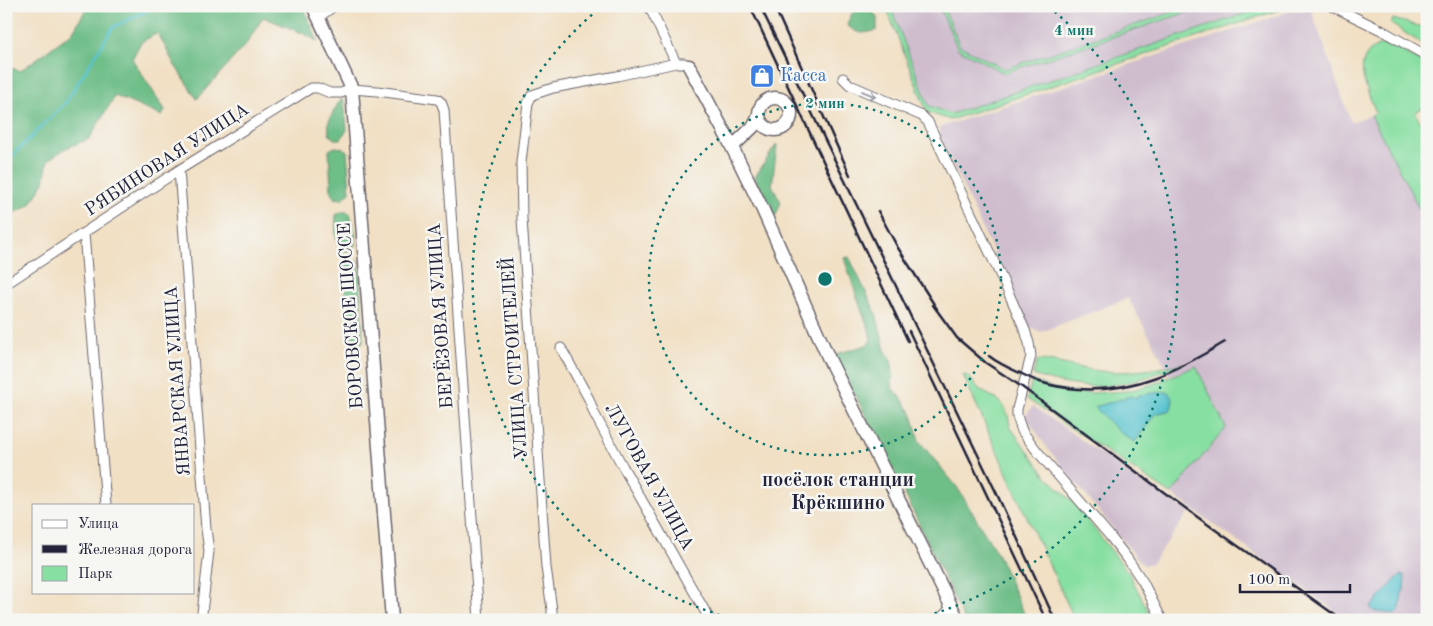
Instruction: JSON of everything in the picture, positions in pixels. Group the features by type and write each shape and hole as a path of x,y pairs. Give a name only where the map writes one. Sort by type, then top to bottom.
{"street":[{"path":"316,12 334,6"},
{"path":"649,6 676,63 689,66 732,147 771,228 829,359 958,620"},
{"path":"1332,6 1381,30 1427,56"},
{"name":"БОРОВСКОЕ ШОССЕ","path":"316,12 352,89 392,620"},
{"name":"УЛИЦА СТРОИТЕЛЕЙ","path":"552,620 545,558 522,219 521,156 528,103 532,95 553,88 676,63"},
{"path":"843,78 850,85 864,92 922,116 929,124 1025,330 1031,356 1017,406 1017,416 1022,431 1126,558 1143,582 1162,620"},
{"name":"РЯБИНОВАЯ УЛИЦА","path":"6,284 179,170 308,89 314,87 334,93 352,89"},
{"name":"БЕРЁЗОВАЯ УЛИЦА","path":"352,89 433,98 443,105 479,620"},
{"path":"732,147 759,122"},
{"name":"ЯНВАРСКАЯ УЛИЦА","path":"179,170 202,482 209,545 200,620"},
{"path":"84,233 106,504"},
{"name":"ЛУГОВАЯ УЛИЦА","path":"561,348 623,468 710,620"},
{"path":"939,620 952,607"}],"shaded area":[{"path":"886,6 1267,6 951,114 923,104"},
{"path":"1311,9 1351,122 1371,115 1427,224 1427,620 1348,620 1171,494 1226,428 1196,366 1169,376 1161,357 1128,298 1041,332 1027,325 940,137 941,127 1291,11"},
{"path":"1033,406 1134,477 1189,512 1152,563 1143,565 1048,449 1025,416"}],"green space":[{"path":"88,6 303,6 318,42 307,35 263,17 247,43 197,99 174,64 158,33 141,42 132,59 165,110 162,116 115,96 89,139 66,148 48,160 44,182 30,205 6,217 6,66 20,71 72,33"},
{"path":"868,6 877,17 877,30 861,33 854,31 847,25 850,18 853,12"},
{"path":"890,6 929,106 951,114 1267,6 1291,6 950,120 927,112 886,7"},
{"path":"939,6 943,6 960,46 1005,69 1191,6 1206,6 1004,73 958,49"},
{"path":"1393,19 1427,28 1427,47 1391,24"},
{"path":"1380,45 1391,46 1427,66 1427,106 1415,112 1427,134 1427,224 1371,115 1376,113 1365,85 1363,67 1365,58 1370,51"},
{"path":"341,99 344,100 347,130 341,139 334,139 329,134 329,123"},
{"path":"776,145 772,185 781,202 776,215 772,216 755,177"},
{"path":"335,147 343,148 347,151 350,192 342,199 334,198 331,191 329,150"},
{"path":"341,212 350,213 355,233 355,245 349,251 340,250 337,241 336,215"},
{"path":"849,257 876,313 885,350 891,360 893,373 892,388 912,414 919,441 957,487 999,557 1027,620 964,620 906,496 836,354 867,345 871,340 869,329 844,258"},
{"path":"359,262 363,342 357,345 351,335 342,268 346,263"},
{"path":"1041,360 1110,372 1142,370 1185,363 1145,378 1110,386 1093,386 1074,385 1033,375 1037,361"},
{"path":"1196,366 1226,428 1171,494 1027,399 1032,381 1072,392 1128,391 1150,385"},
{"path":"963,375 968,376 979,389 1001,402 1008,415 1010,427 1047,477 1075,504 1128,572 1153,620 1075,620"}],"water":[{"path":"1168,392 1173,400 1171,410 1155,414 1135,442 1124,435 1095,407 1131,396 1136,398 1138,395"},
{"path":"1401,575 1405,576 1404,590 1400,609 1396,614 1376,612 1370,608 1396,579"}],"waterway":[{"path":"6,162 66,102 113,27 157,6"}],"railway":[{"path":"750,6 908,341"},
{"path":"760,6 995,490 1055,620"},
{"path":"774,6 850,175"},
{"path":"878,211 898,248 937,309"},
{"path":"933,305 957,338 986,363 1022,387 1196,516 1342,620"},
{"path":"909,331 1046,620"},
{"path":"989,356 1009,368 1045,383 1073,389 1098,389 1118,387 1155,377 1190,362 1225,342"}],"place":[{"name":"Касса","path":"762,76"}],"district":[{"name":"посёлок станции Крёкшино","path":"838,492"}]}
